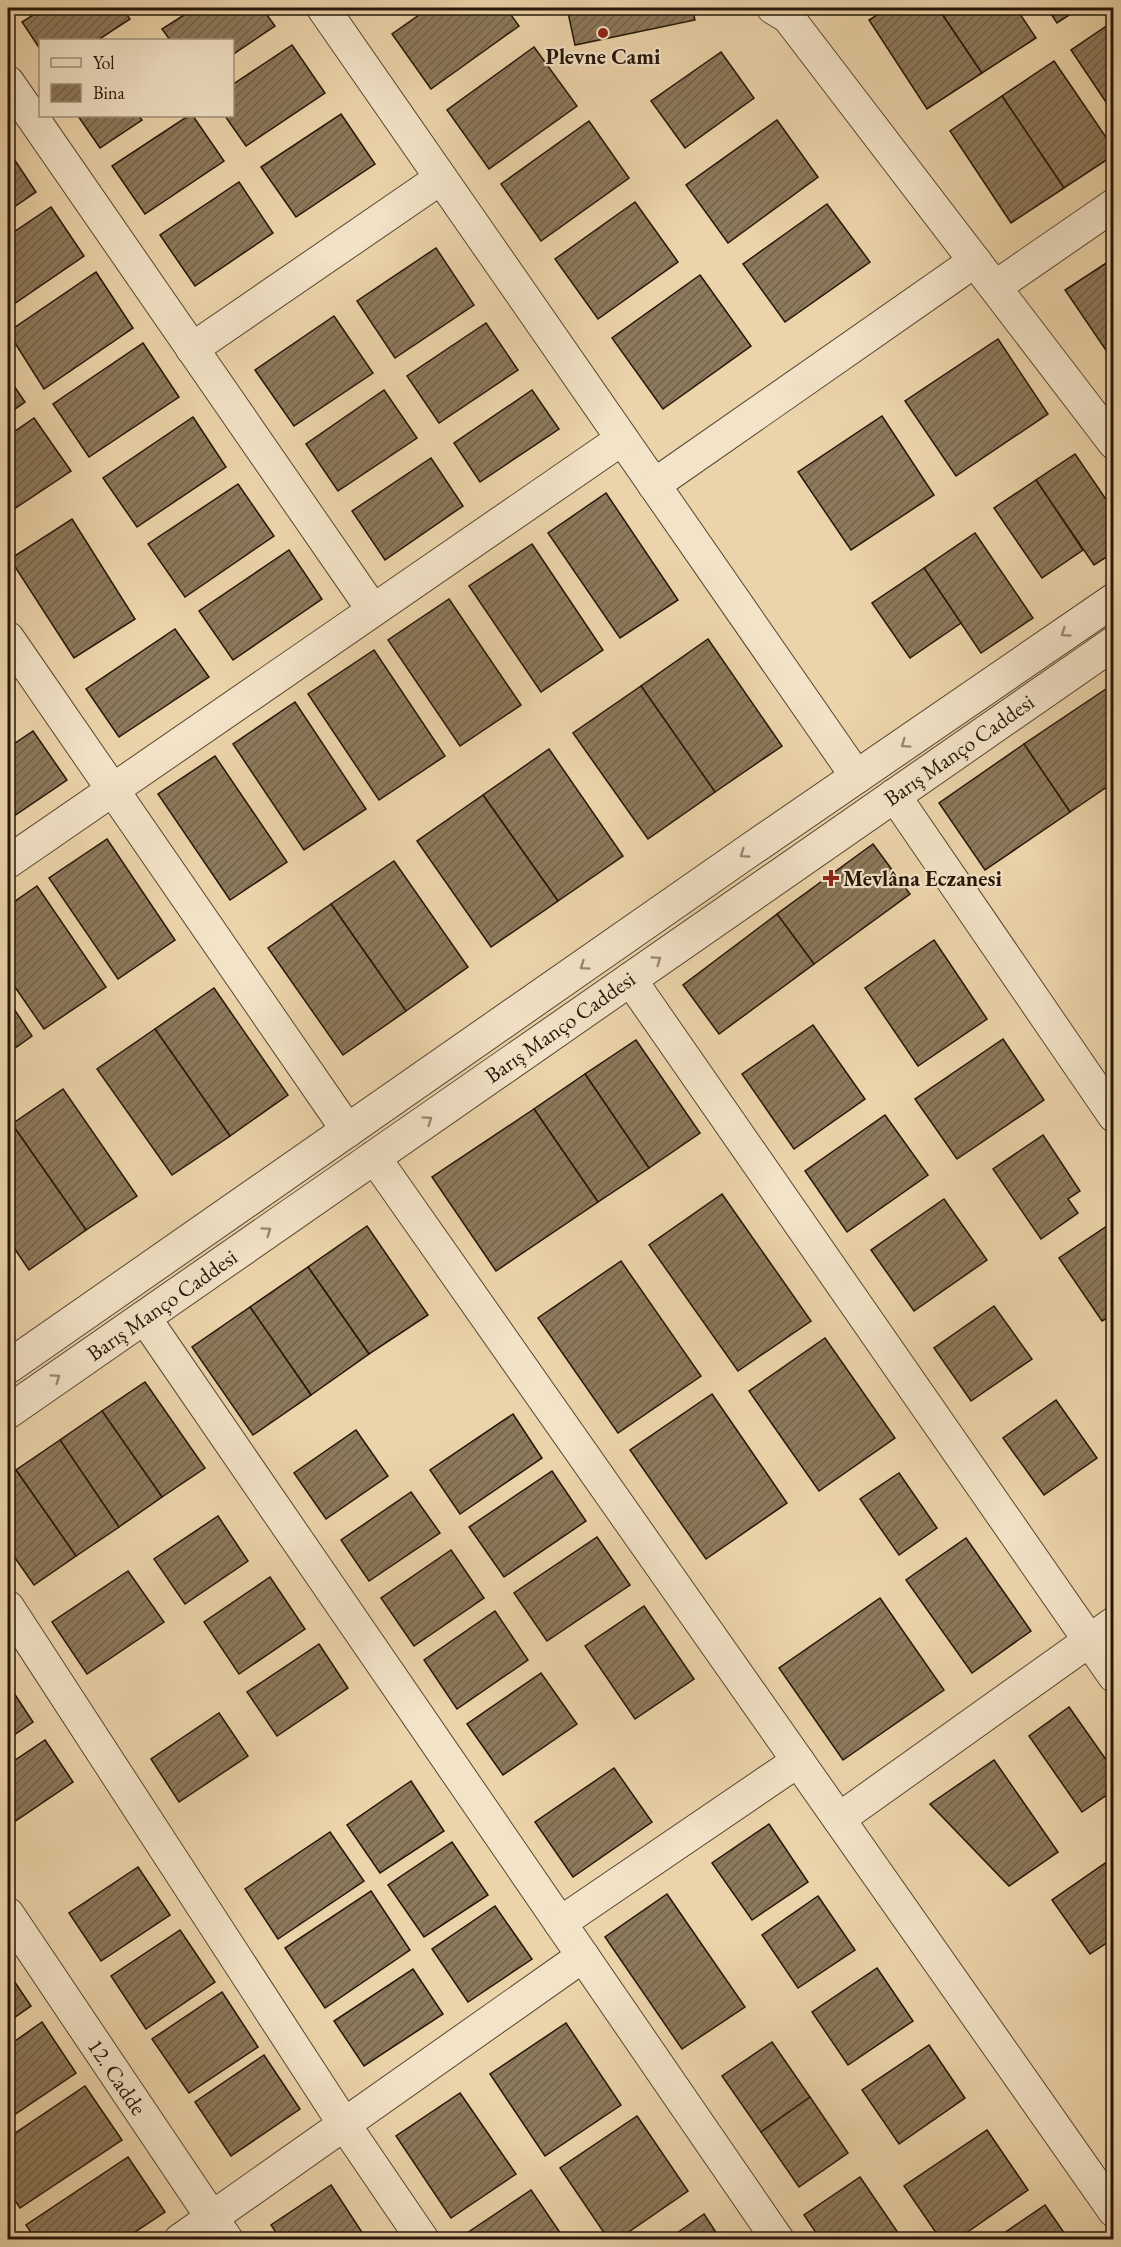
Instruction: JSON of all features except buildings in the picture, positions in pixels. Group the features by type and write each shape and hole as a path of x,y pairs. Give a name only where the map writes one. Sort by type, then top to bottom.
{"street":[{"path":"323,8 857,777"},
{"path":"788,10 1113,443"},
{"path":"8,82 374,610"},
{"path":"192,349 441,178"},
{"path":"995,287 1113,205"},
{"path":"654,485 975,261"},
{"path":"8,862 622,439"},
{"name":"Barış Manço Caddesi","path":"8,1367 1113,600"},
{"path":"8,638 348,1131"},
{"name":"Barış Manço Caddesi","path":"8,1412 1113,643"},
{"path":"894,795 1113,1116"},
{"path":"630,979 1101,1632 1113,1676"},
{"path":"374,1157 1113,2211"},
{"path":"144,1317 778,2240"},
{"path":"8,1607 344,2124 423,2240"},
{"path":"838,1819 1101,1632"},
{"path":"560,1923 798,1761"},
{"name":"12. Cadde","path":"8,1914 219,2228"},
{"path":"180,2240 219,2228 344,2124 583,1956"}],"place":[{"name":"Plevne Cami","path":"603,33"},
{"name":"Mevlâna Eczanesi","path":"831,878"}]}
